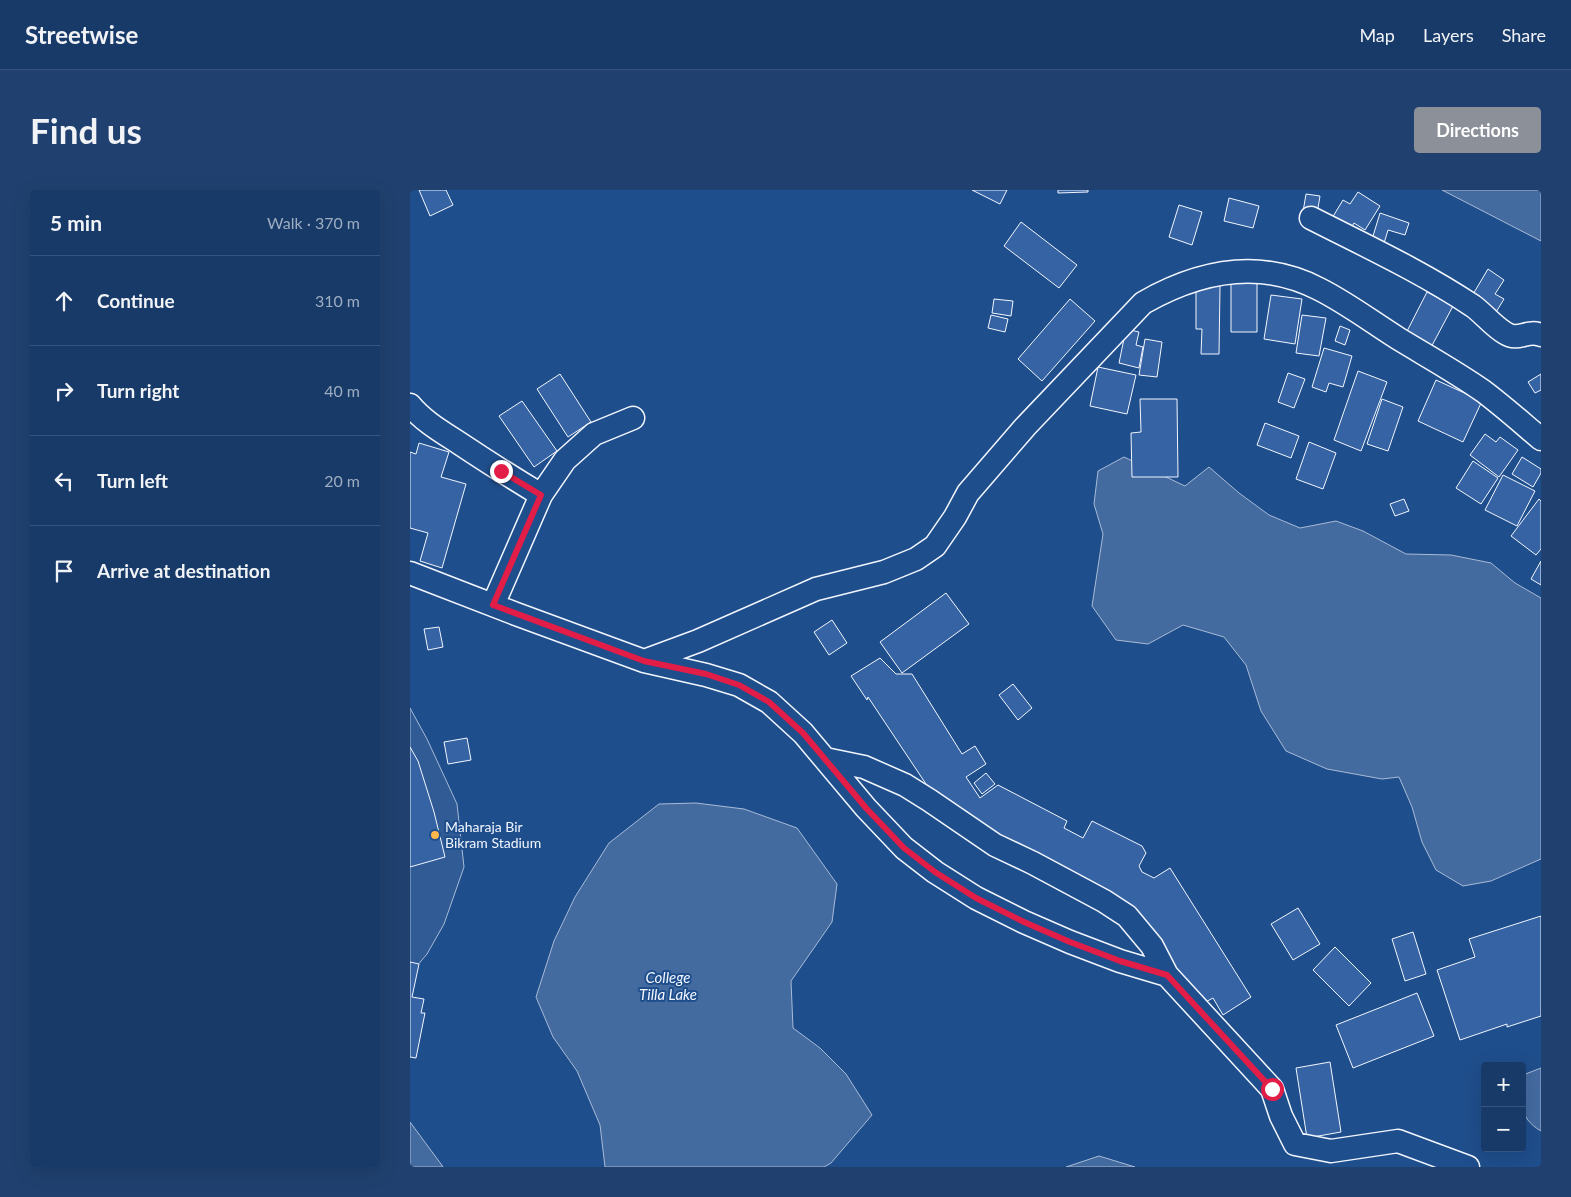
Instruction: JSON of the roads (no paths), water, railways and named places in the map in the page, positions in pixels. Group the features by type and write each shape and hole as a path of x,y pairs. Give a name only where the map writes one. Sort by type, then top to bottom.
{"street":[{"path":"1311,218 1420,273 1475,307 1504,333 1513,337 1519,337 1535,332 1541,336"},
{"path":"644,661 698,641 816,589 884,572 916,559 928,551 935,546 955,518 968,493 1025,427 1143,303 1165,290 1188,281 1219,273 1242,270 1286,275 1318,288 1483,391 1541,439"},
{"path":"410,405 417,414 442,432 541,495"},
{"path":"493,605 541,495 565,460 594,434 633,418"},
{"path":"410,573 644,661 706,674 739,685 769,702 803,733 904,848 935,872 968,893 1024,922 1120,961 1167,975"},
{"path":"825,759 864,767 905,785 995,845 1104,901 1127,916 1152,946 1167,975 1272,1089 1281,1116 1295,1144 1331,1151 1398,1141 1468,1167"}],"water":[{"path":"1442,190 1541,190 1541,241"},
{"path":"1124,457 1185,486 1209,467 1239,493 1269,515 1300,528 1336,521 1363,531 1406,554 1451,555 1491,563 1515,583 1541,598 1541,859 1491,881 1463,886 1436,870 1422,842 1412,807 1399,777 1382,779 1327,769 1286,751 1261,711 1246,665 1224,637 1183,625 1148,644 1116,640 1092,606 1103,534 1094,504 1098,471"},
{"name":"College Tilla Lake","path":"696,803 744,809 797,828 837,884 832,922 791,981 793,1028 820,1048 846,1074 872,1115 831,1163 824,1167 605,1167 600,1125 577,1071 553,1037 536,997 554,941 575,897 609,843 659,804"},
{"path":"1541,1068 1541,1131 1533,1126 1526,1117 1526,1074"},
{"path":"410,1122 441,1164 443,1167 410,1167"},
{"path":"1099,1156 1135,1167 1066,1167"}],"place":[{"name":"Maharaja Bir Bikram Stadium","path":"435,835"}]}
